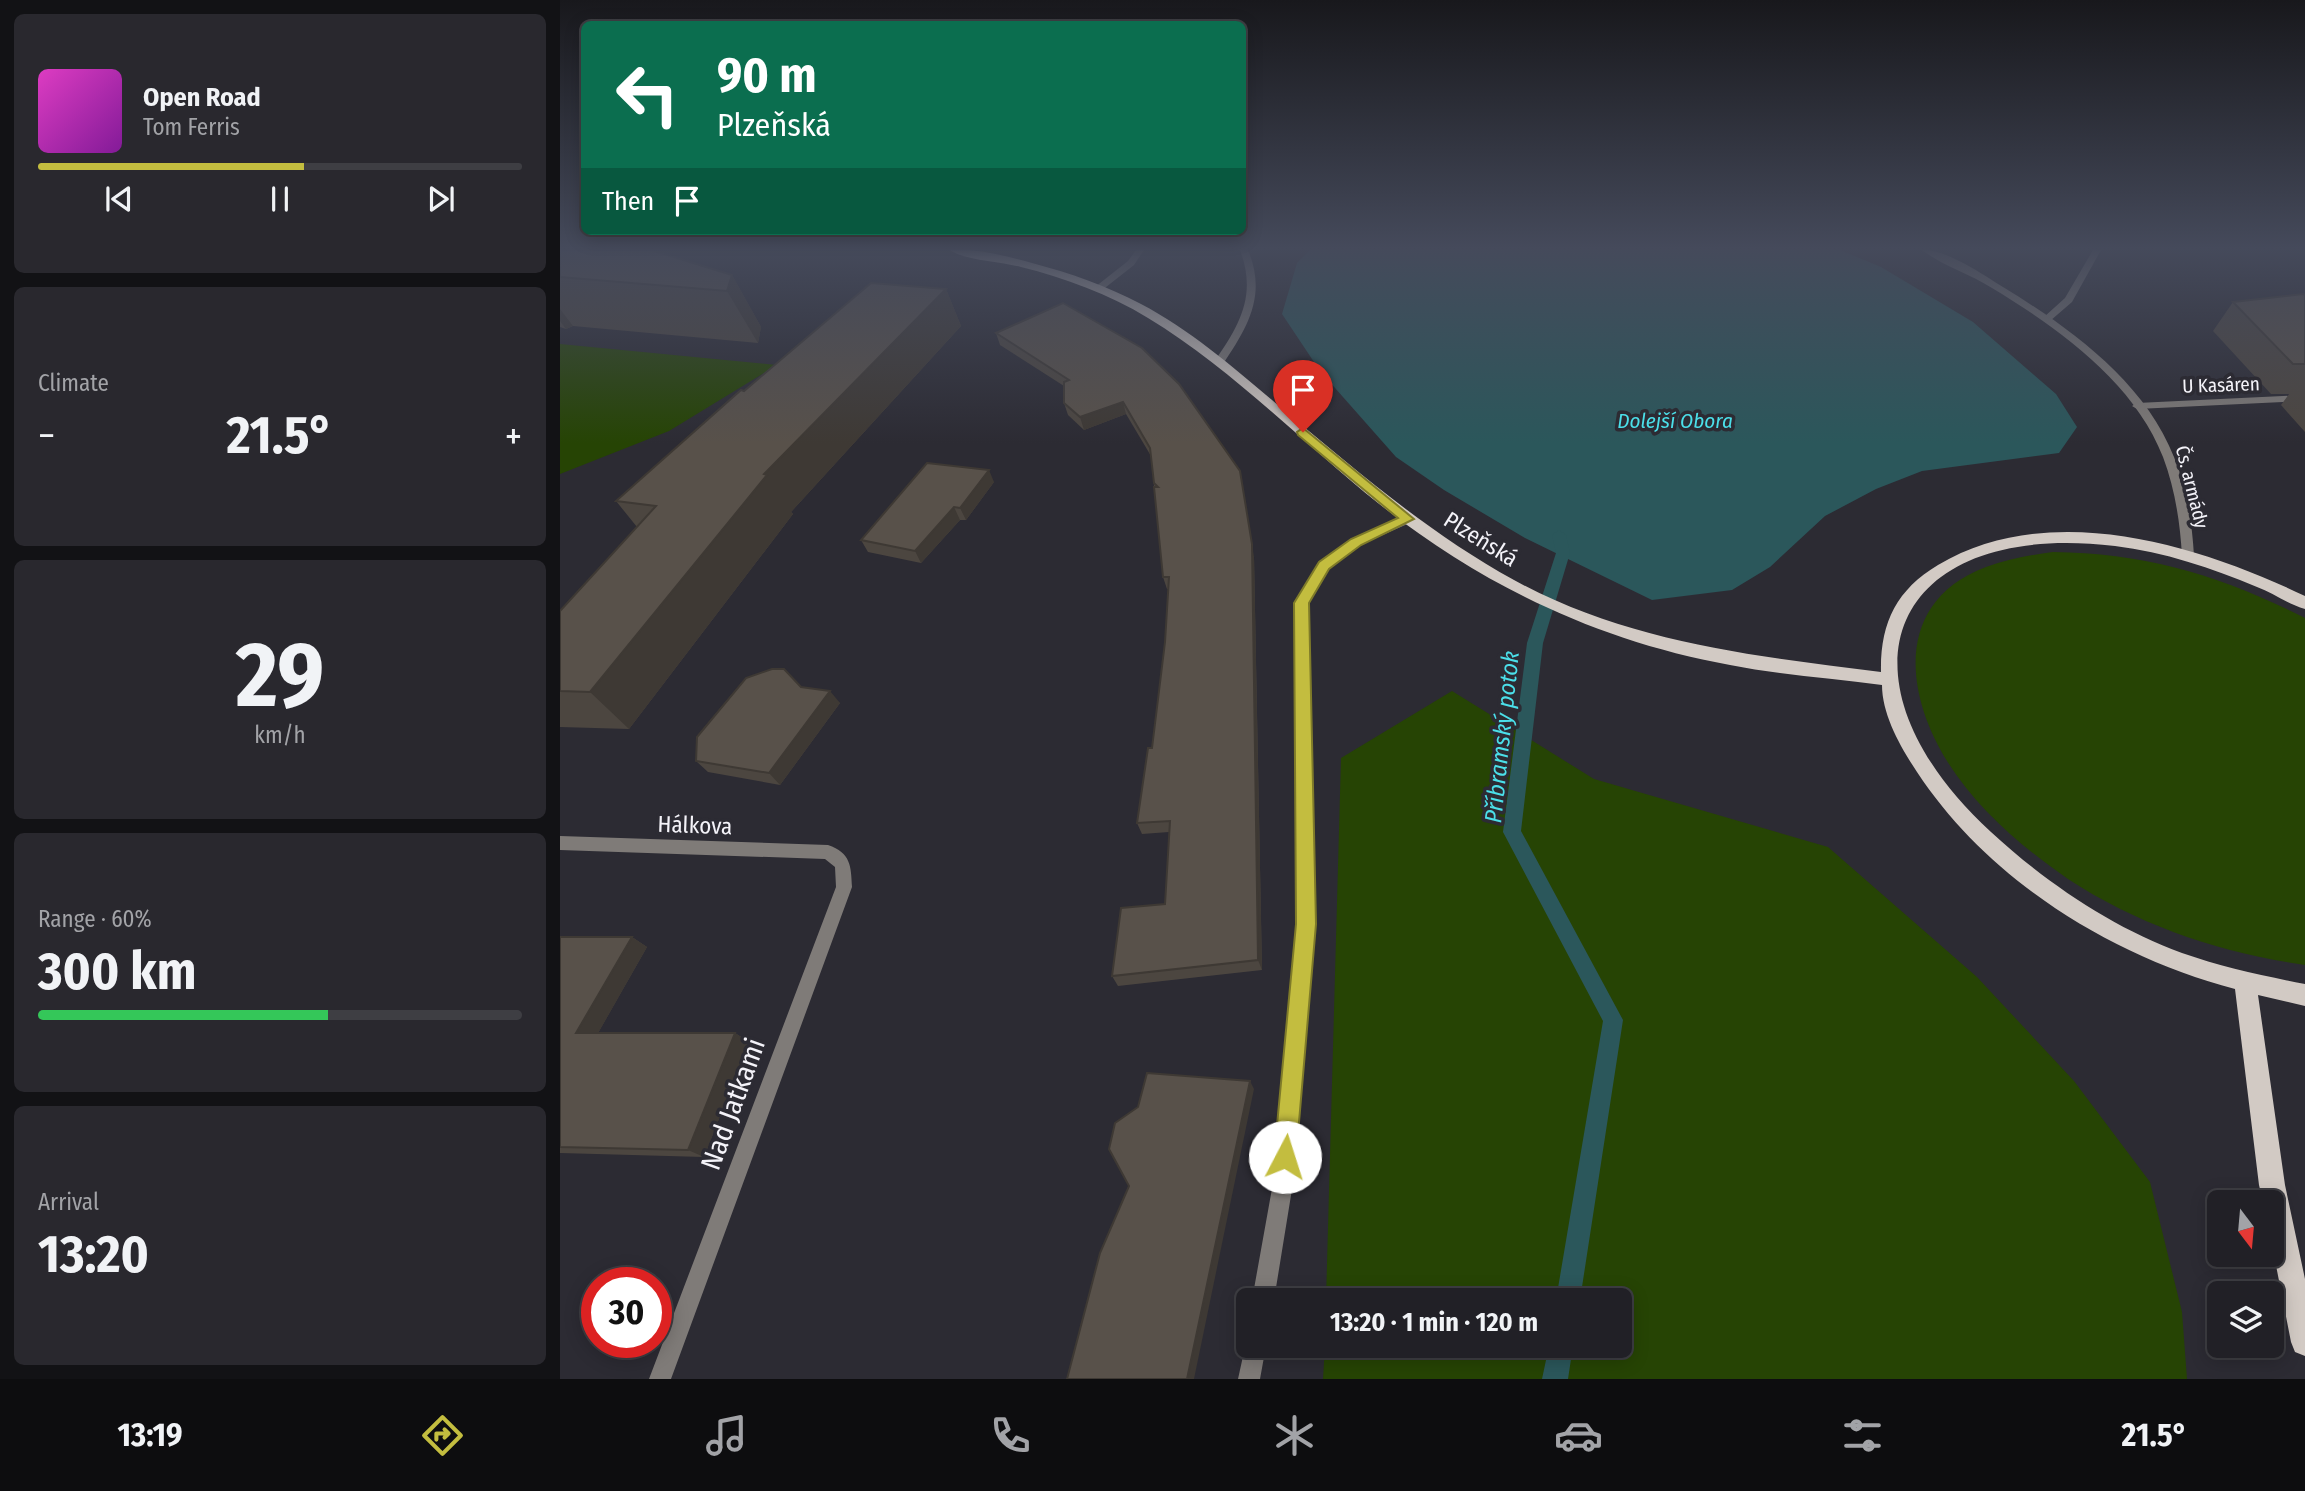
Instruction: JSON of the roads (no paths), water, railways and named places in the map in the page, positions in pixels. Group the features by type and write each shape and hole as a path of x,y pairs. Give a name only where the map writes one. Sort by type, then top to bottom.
{"main road":[{"name":"Plzeňská","path":"1148,314 1219,362 1408,519 1511,585 1599,625 1707,654 1888,679"},
{"path":"2305,603 2239,573 2189,556 2139,544 2092,538 2021,541 1971,552 1941,568 1916,588 1899,614 1889,644 1888,679 1899,718 1918,760 1950,804 1992,848 2045,890 2106,928 2174,960 2245,983 2305,995"},
{"path":"2245,983 2272,1185 2305,1342"}],"street":[{"path":"1219,362 1238,336 1248,314"},
{"name":"Čs. armády","path":"2040,314 2102,366 2137,406 2163,442 2183,506 2189,556"},
{"path":"2047,319 2053,314"},
{"name":"U Kasáren","path":"2137,406 2305,398"},
{"path":"1265,1288 1283,1183 1306,924 1301,603 1324,566 1356,542 1408,519"},
{"name":"Hálkova","path":"560,843 828,852"},
{"name":"Nad Jatkami","path":"660,1379 844,887 842,864 828,852"},
{"path":"1249,1379 1253,1358"}],"water":[{"name":"Dolejší Obora","path":"1282,314 1960,314 1973,322 2056,394 2077,427 2059,453 1922,471 1876,489 1825,516 1770,567 1732,590 1652,600 1525,538 1444,490 1396,457 1320,371"}],"waterway":[{"name":"Příbramský potok","path":"1559,535 1563,553 1535,643 1512,832 1613,1020 1570,1288"},
{"name":"Příbramský potok","path":"1555,1379 1559,1358"}]}
